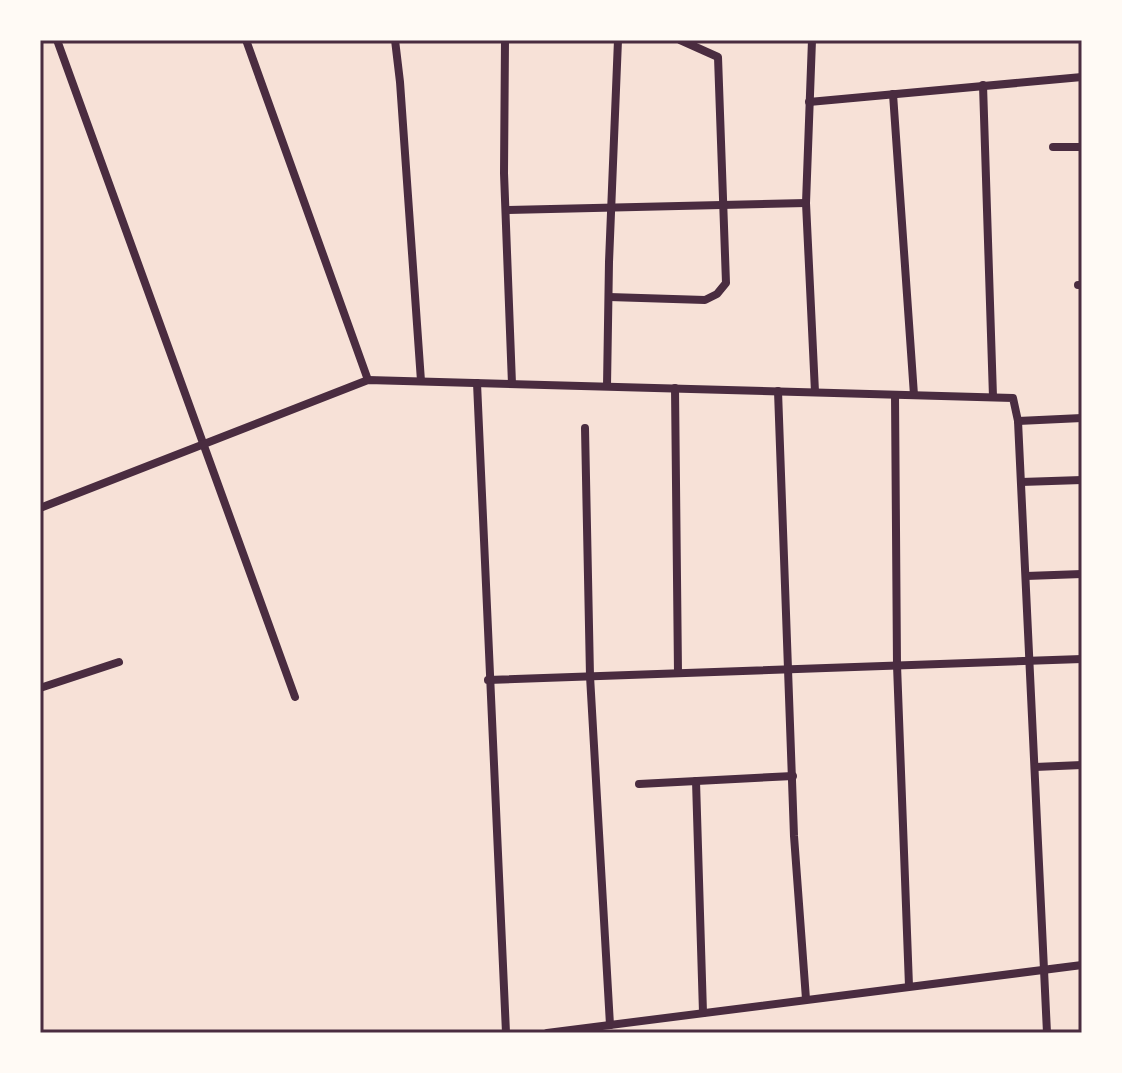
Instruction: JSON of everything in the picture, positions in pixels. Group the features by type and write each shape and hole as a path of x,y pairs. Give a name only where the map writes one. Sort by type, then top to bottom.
{"street":[{"path":"57,40 295,697"},
{"path":"246,40 368,380"},
{"path":"395,40 421,381"},
{"path":"505,40 506,210 512,384"},
{"path":"607,386 618,40"},
{"path":"609,297 705,300 717,294 726,283 718,57 680,40"},
{"path":"812,40 806,203 815,392"},
{"path":"809,102 1082,77"},
{"path":"983,85 993,397"},
{"path":"893,94 914,395"},
{"path":"1053,147 1082,147"},
{"path":"506,210 806,203"},
{"path":"40,508 368,380 1013,398 1018,421 1047,1033"},
{"path":"477,383 506,1033"},
{"path":"675,388 678,673"},
{"path":"778,391 793,776 806,999"},
{"path":"895,395 897,665 909,986"},
{"path":"1018,421 1082,418"},
{"path":"585,428 590,676 610,1025"},
{"path":"1021,482 1082,480"},
{"path":"1026,576 1082,574"},
{"path":"488,680 1082,659"},
{"path":"40,688 119,662"},
{"path":"1035,767 1082,765"},
{"path":"639,784 793,776"},
{"path":"696,781 703,1013"},
{"path":"547,1033 1082,965"}]}
